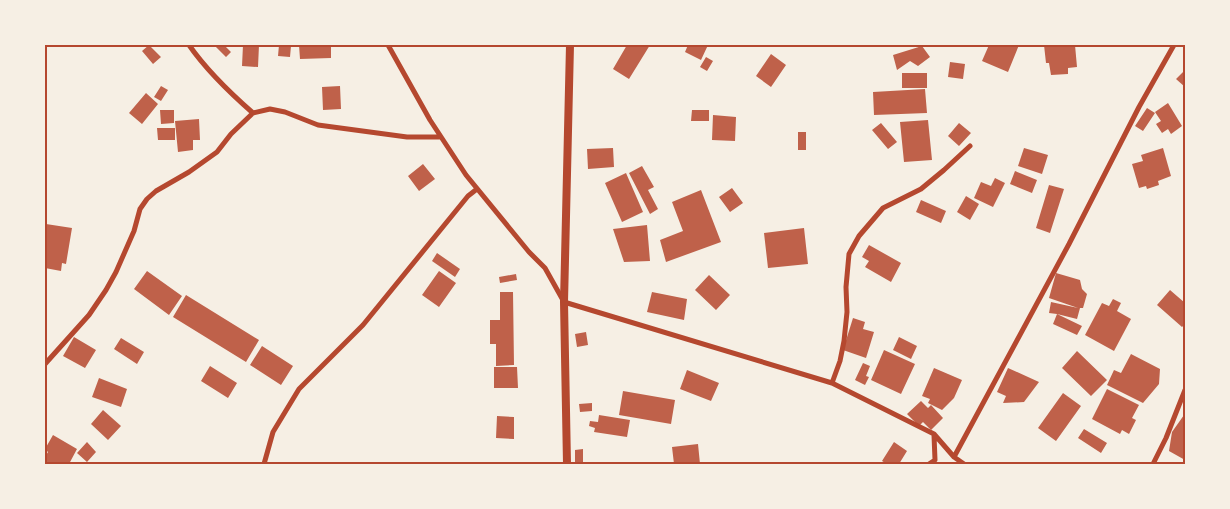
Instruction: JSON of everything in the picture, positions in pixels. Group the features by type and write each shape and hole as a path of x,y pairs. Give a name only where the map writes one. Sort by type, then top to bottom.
{"main road":[{"path":"567,464 564,302 570,45"}],"street":[{"path":"189,45 203,66 224,88 253,113"},
{"path":"388,45 441,137 477,189 529,252 546,268 564,302 832,383 934,434 954,457 964,464"},
{"path":"954,457 1069,244 1139,107 1174,45"},
{"path":"45,364 89,315 106,290 134,231 140,209 147,199 156,191 189,172 217,152 231,134 253,113 270,109 285,112 318,125 406,137 441,137"},
{"path":"832,383 840,361 844,340 849,254 859,236 883,208 921,189 970,146"},
{"path":"264,464 273,432 299,389 363,325 468,196 477,189"},
{"path":"1153,464 1166,438 1185,390"},
{"path":"929,464 936,460 934,434"}],"building":[{"path":"149,45 161,57 153,64 142,51"},
{"path":"214,45 224,45 231,52 226,57"},
{"path":"243,45 259,45 258,67 242,66"},
{"path":"279,45 291,46 290,57 278,56"},
{"path":"299,45 331,45 331,58 300,59"},
{"path":"627,45 650,45 629,79 613,69"},
{"path":"688,45 708,45 701,60 685,52"},
{"path":"989,45 1019,45 1008,72 982,61"},
{"path":"1044,45 1075,45 1077,67 1068,68 1068,74 1051,75 1049,63 1046,63"},
{"path":"922,46 930,57 918,66 910,61 897,70 893,55"},
{"path":"771,54 786,65 771,87 756,76"},
{"path":"706,57 713,61 707,71 700,67"},
{"path":"950,62 965,64 963,79 948,77"},
{"path":"1185,70 1185,87 1176,79"},
{"path":"902,73 927,73 927,88 902,88"},
{"path":"161,86 168,90 161,101 154,97"},
{"path":"340,86 341,109 323,110 322,87"},
{"path":"925,89 927,113 874,115 873,92"},
{"path":"146,93 158,104 142,124 129,113"},
{"path":"1168,103 1182,126 1171,134 1168,129 1162,133 1156,124 1161,121 1155,112"},
{"path":"1147,108 1155,113 1143,131 1135,126"},
{"path":"160,110 174,110 174,123 161,124"},
{"path":"692,110 709,110 709,121 691,121"},
{"path":"713,115 736,117 735,141 712,140"},
{"path":"199,119 200,140 193,140 193,150 178,152 175,121"},
{"path":"928,120 932,160 904,162 900,122"},
{"path":"881,123 897,142 888,149 872,130"},
{"path":"959,123 971,133 959,146 948,136"},
{"path":"157,128 175,128 175,140 158,140"},
{"path":"798,132 806,132 806,150 798,150"},
{"path":"613,148 614,167 588,169 587,149"},
{"path":"1024,148 1048,155 1042,174 1018,166"},
{"path":"1163,148 1171,176 1158,181 1159,185 1147,189 1146,186 1139,188 1132,164 1143,161 1141,155"},
{"path":"423,164 435,179 419,191 408,176"},
{"path":"642,166 654,187 648,190 658,209 650,214 629,173"},
{"path":"1015,171 1037,180 1032,193 1010,184"},
{"path":"626,173 643,212 622,222 605,183"},
{"path":"995,178 1005,183 993,207 974,198 981,182 991,186"},
{"path":"1049,185 1064,189 1050,233 1036,228"},
{"path":"732,188 743,203 730,212 719,197"},
{"path":"701,190 721,242 666,262 660,240 683,231 672,202"},
{"path":"966,196 979,204 970,220 957,212"},
{"path":"921,200 946,211 941,223 916,212"},
{"path":"46,224 72,228 66,264 62,263 61,271 45,268"},
{"path":"647,225 650,261 624,262 613,229"},
{"path":"804,228 808,264 768,268 764,233"},
{"path":"869,245 901,263 891,282 865,267 869,261 862,257"},
{"path":"437,253 460,269 455,277 432,261"},
{"path":"147,271 182,296 169,315 134,289"},
{"path":"439,271 456,283 439,307 422,295"},
{"path":"1056,273 1080,280 1082,289 1087,294 1077,319 1049,313 1051,302 1078,308 1049,298"},
{"path":"516,274 517,280 500,283 499,277"},
{"path":"709,275 730,295 716,310 695,290"},
{"path":"1170,290 1185,303 1185,324 1182,327 1157,305"},
{"path":"500,292 513,292 514,365 496,366 496,344 490,344 490,320 500,320"},
{"path":"652,292 687,299 684,320 647,312"},
{"path":"186,295 259,340 246,362 173,317"},
{"path":"1113,299 1121,303 1117,311 1131,319 1114,351 1085,335 1102,303 1109,306"},
{"path":"1057,314 1082,326 1077,335 1053,324"},
{"path":"853,318 865,322 863,329 874,332 866,358 843,350"},
{"path":"586,332 588,345 577,347 575,334"},
{"path":"74,337 96,350 85,368 63,356"},
{"path":"899,337 917,346 911,359 893,350"},
{"path":"121,338 144,352 137,364 114,349"},
{"path":"262,346 293,366 281,385 250,365"},
{"path":"884,350 915,364 901,394 871,380"},
{"path":"1077,351 1107,380 1091,396 1062,368"},
{"path":"1131,354 1160,369 1159,384 1143,403 1107,385 1114,370 1121,373"},
{"path":"863,363 870,366 866,376 869,377 865,385 855,380"},
{"path":"210,366 237,383 228,398 201,381"},
{"path":"494,367 517,367 518,388 494,388"},
{"path":"934,368 962,380 954,398 942,410 928,403 930,399 922,396"},
{"path":"1008,368 1039,382 1024,402 1003,403 1006,396 997,392"},
{"path":"687,370 719,383 711,401 680,389"},
{"path":"99,378 127,389 121,407 92,397"},
{"path":"1107,389 1139,405 1132,418 1136,420 1129,434 1122,430 1120,434 1092,419"},
{"path":"623,391 675,400 671,424 619,415"},
{"path":"1063,393 1081,406 1056,441 1038,428"},
{"path":"921,401 928,408 931,405 943,418 931,430 923,422 919,426 907,414"},
{"path":"592,403 592,411 580,412 579,404"},
{"path":"103,410 121,426 108,440 91,424"},
{"path":"599,415 630,420 627,437 594,432 595,428 589,426 590,421 598,422"},
{"path":"1184,415 1185,460 1169,451 1172,432"},
{"path":"497,416 514,417 514,439 496,438"},
{"path":"1084,429 1107,443 1101,453 1078,438"},
{"path":"53,435 77,449 69,464 45,464 45,457 48,452 45,449"},
{"path":"87,442 96,452 87,462 77,453"},
{"path":"894,442 907,451 899,464 887,464 882,461"},
{"path":"698,444 700,464 674,464 672,447"},
{"path":"583,449 583,464 575,464 575,450"}]}
